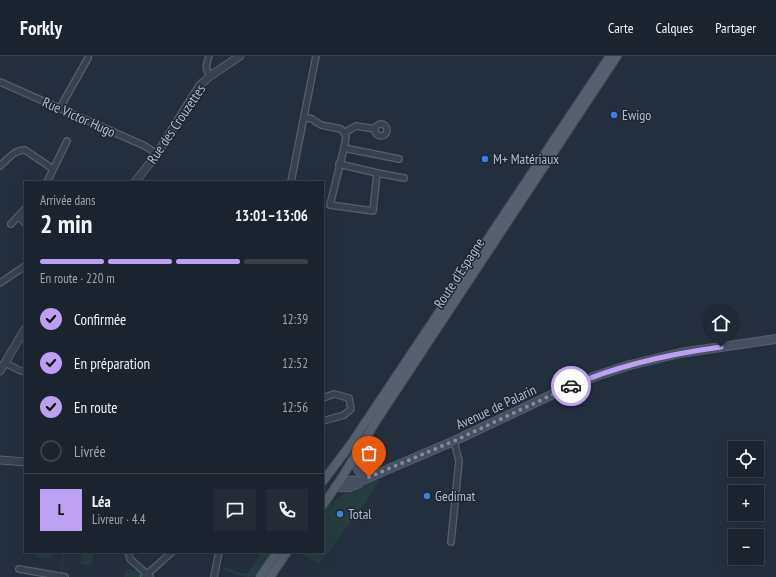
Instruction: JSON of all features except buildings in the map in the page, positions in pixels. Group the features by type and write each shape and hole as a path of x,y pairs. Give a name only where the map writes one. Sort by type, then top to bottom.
{"main road":[{"name":"Route d'Espagne","path":"324,481 355,438 610,56"},
{"name":"Route d'Espagne","path":"324,504 341,480 378,418 617,56"},
{"name":"Avenue de Palarin","path":"335,487 349,487 357,484 366,478 454,441 582,381 612,371 680,353 776,339"},
{"path":"357,452 355,462 357,469 366,478"},
{"name":"Avenue de Palarin","path":"341,480 350,481 366,478"},
{"path":"324,481 341,480"},
{"path":"324,481 335,487"},
{"path":"260,577 276,553"},
{"path":"270,577 286,553"}],"street":[{"path":"209,56 206,69 210,76"},
{"name":"Rue des Crouzettes","path":"136,181 157,154 200,85 210,76 240,56"},
{"path":"291,181 316,56"},
{"path":"60,108 88,58"},
{"name":"Rue Victor Hugo","path":"0,82 145,146 157,154"},
{"path":"304,117 312,119 321,125 341,129 346,137 330,204 373,211 377,173"},
{"path":"344,133 356,126 375,129"},
{"path":"47,181 67,141"},
{"path":"344,148 399,159"},
{"path":"0,166 16,152 25,150 53,169"},
{"path":"339,164 404,178"},
{"path":"11,224 24,210"},
{"path":"19,217 24,222"},
{"path":"1,280 24,267"},
{"path":"0,371 24,331"},
{"path":"4,363 24,372"},
{"path":"324,398 334,394 348,398 351,409 344,415 324,421"},
{"path":"451,542 459,461 454,441"},
{"path":"0,460 24,462"},
{"path":"128,553 130,559 147,576 171,553"},
{"path":"214,577 219,553"},
{"path":"19,569 65,577"}],"green space":[{"path":"375,479 379,481 365,503 319,564 301,553 324,553 324,511 340,496 360,484"},
{"path":"37,553 52,553 51,559 38,557 36,555"},
{"path":"52,553 65,553 62,572 60,571 63,555"},
{"path":"82,553 94,553 91,566 80,564"},
{"path":"261,553 272,553 254,577 248,577 223,570 224,567 243,574 248,573"},
{"path":"126,569 136,569 142,575 140,577 124,577"}],"way so far":[{"path":"369,477 454,441 571,386"}],"place":[{"name":"Ewigo","path":"614,115"},
{"name":"M+ Matériaux","path":"485,159"},
{"name":"Gedimat","path":"427,496"},
{"name":"Total","path":"340,514"}],"route":[{"path":"571,386 596,376 642,362 680,353 721,347"}]}
